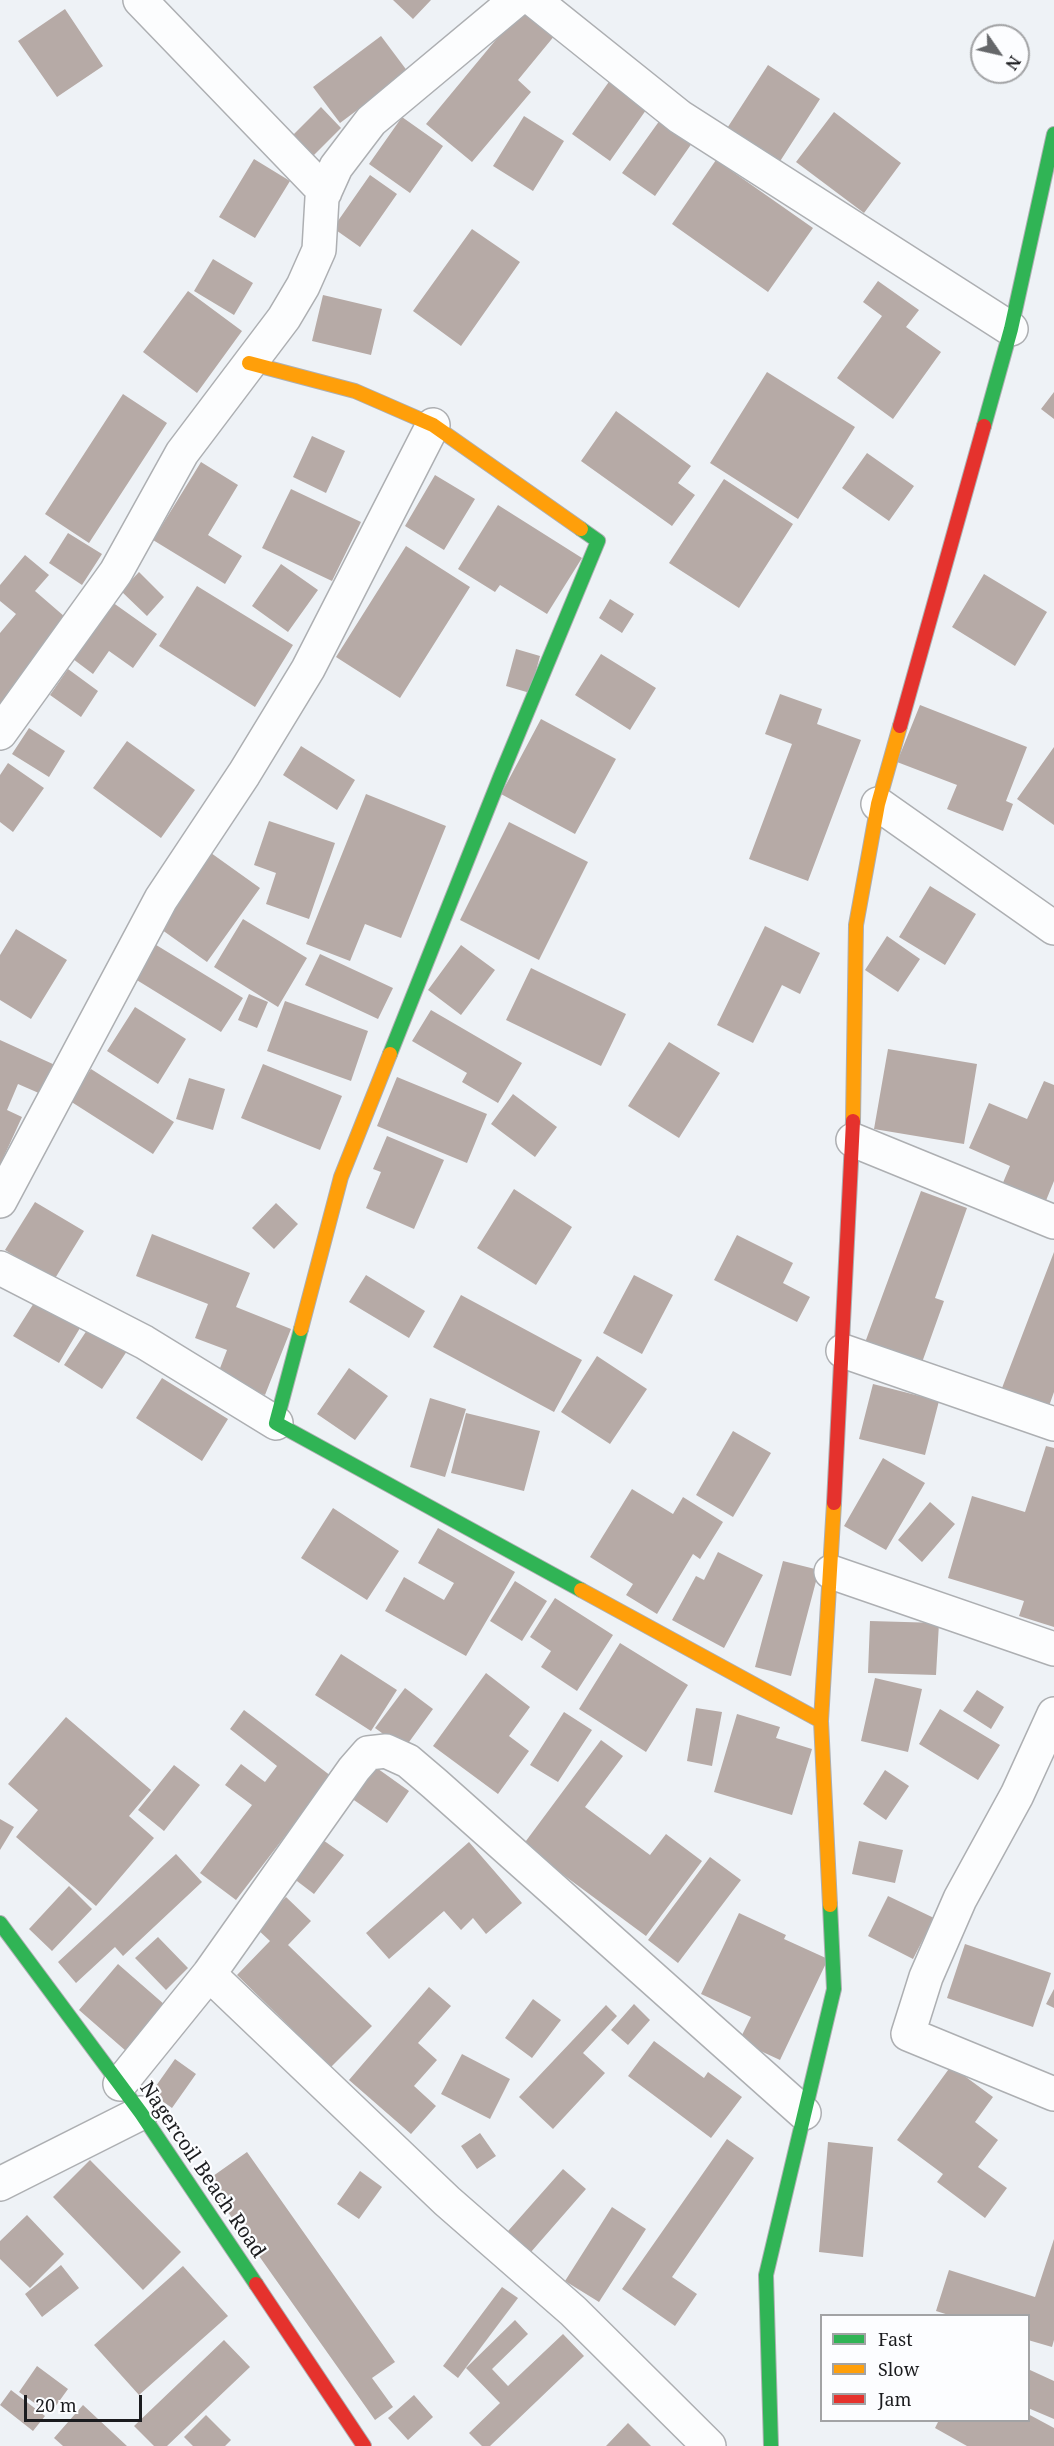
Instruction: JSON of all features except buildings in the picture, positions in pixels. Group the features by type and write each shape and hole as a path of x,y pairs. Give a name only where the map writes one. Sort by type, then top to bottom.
{"street":[{"path":"140,0 325,192"},
{"path":"0,733 117,572 182,453 284,318 303,286 319,250 322,198 336,167 371,121 516,0"},
{"path":"534,0 680,117 1011,329"},
{"path":"771,2446 766,2275 834,1989 821,1721 853,1140 856,925 878,804 1011,329 1054,134"},
{"path":"249,363 355,391 433,425 598,541 501,775 341,1177 276,1423"},
{"path":"0,1201 161,899 244,774 308,669 433,425"},
{"path":"878,804 1054,928"},
{"path":"853,1140 1054,1222"},
{"path":"0,1268 144,1342 276,1423 821,1721"},
{"path":"843,1351 1054,1424"},
{"path":"831,1572 1054,1649"},
{"path":"1054,1714 1017,1795 960,1899 926,1977 908,2034 1054,2094"},
{"path":"120,2084 208,1974 354,1769 368,1753 386,1751 408,1761 435,1784 804,2113"},
{"name":"Nagercoil Beach Road","path":"0,1923 141,2113 364,2446"},
{"path":"208,1974 447,2201 573,2311 709,2446"},
{"path":"0,2184 141,2113"}],"traffic: fast":[{"path":"984,426 1011,329 1054,134"},
{"path":"390,1054 501,775 598,541 581,529"},
{"path":"301,1329 276,1423 581,1590"},
{"path":"771,2446 766,2275 834,1989 830,1905"},
{"path":"0,1923 141,2113 256,2284"}],"traffic: slow":[{"path":"249,363 355,391 433,425 581,529"},
{"path":"853,1121 856,925 878,804 900,726"},
{"path":"301,1329 341,1177 390,1054"},
{"path":"830,1905 821,1721 834,1503"},
{"path":"581,1590 821,1721"}],"traffic: jam":[{"path":"900,726 984,426"},
{"path":"834,1503 853,1121"},
{"path":"256,2284 364,2446"}]}
